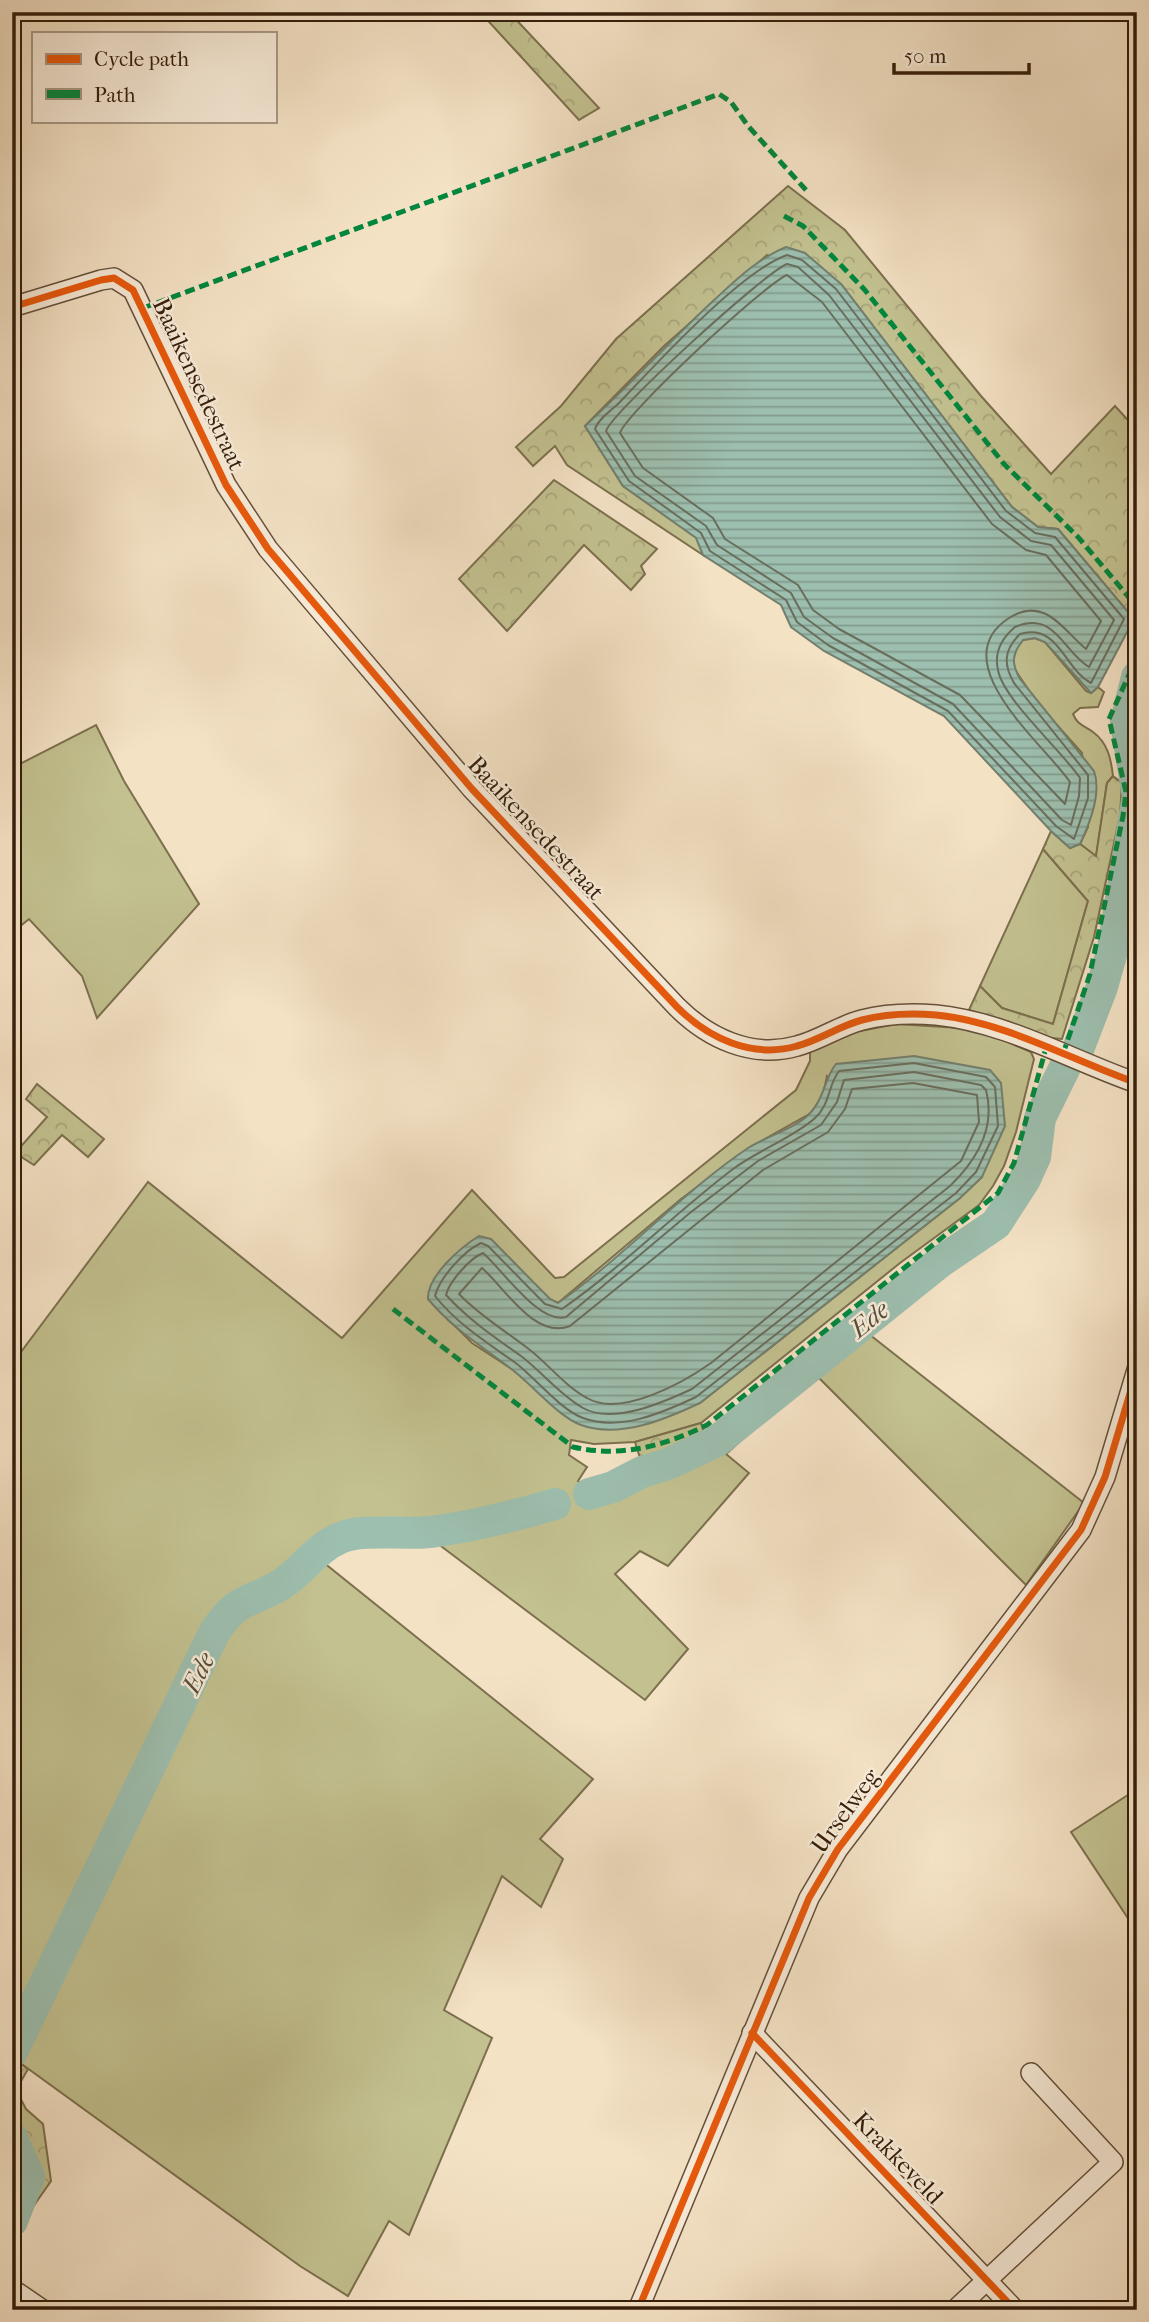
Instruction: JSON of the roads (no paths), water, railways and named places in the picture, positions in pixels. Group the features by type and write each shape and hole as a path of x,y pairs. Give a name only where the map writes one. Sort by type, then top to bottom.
{"street":[{"name":"Baaikensedestraat","path":"12,307 101,279 114,278 133,290 226,485 291,579 472,789 668,998 700,1027 736,1045 781,1049 797,1046 862,1020 906,1014 936,1015 992,1027 1137,1083"},
{"name":"Urselweg","path":"638,2310 790,1939 838,1849 1081,1530 1105,1478 1137,1370"},
{"name":"Krakkeveld","path":"752,2033 1015,2310"},
{"path":"955,2310 1113,2162 1031,2073"},
{"path":"12,2289 43,2310"}],"water":[{"path":"786,247 805,253 841,284 1012,507 1038,527 1058,529 1134,619 1098,687 1091,693 1045,642 1035,638 1023,640 1015,654 1015,668 1020,679 1094,771 1096,798 1080,844 1070,848 1051,831 944,716 824,651 791,627 781,605 703,555 696,538 623,486 585,426 730,285 756,264"},
{"path":"914,1056 990,1070 1001,1083 1005,1126 982,1177 960,1198 700,1403 658,1421 627,1428 611,1430 581,1425 546,1401 514,1371 459,1330 428,1299 429,1290 439,1272 463,1247 479,1236 491,1239 550,1299 558,1303 583,1285 723,1166 748,1148 806,1117 816,1105 836,1064"}],"waterway":[{"name":"Ede","path":"1137,677 1126,722 1137,791"},
{"name":"Ede","path":"1077,1052 1102,987 1113,948 1137,801"},
{"name":"Ede","path":"589,1494 613,1487 717,1441 940,1262 996,1224 1025,1179 1035,1157 1040,1118 1065,1067"},
{"name":"Ede","path":"12,2052 214,1633 229,1614 242,1604 286,1582 323,1548 340,1538 360,1533 446,1530 493,1521 555,1504"},
{"name":"Ede","path":"12,2138 29,2177 12,2221"}]}
